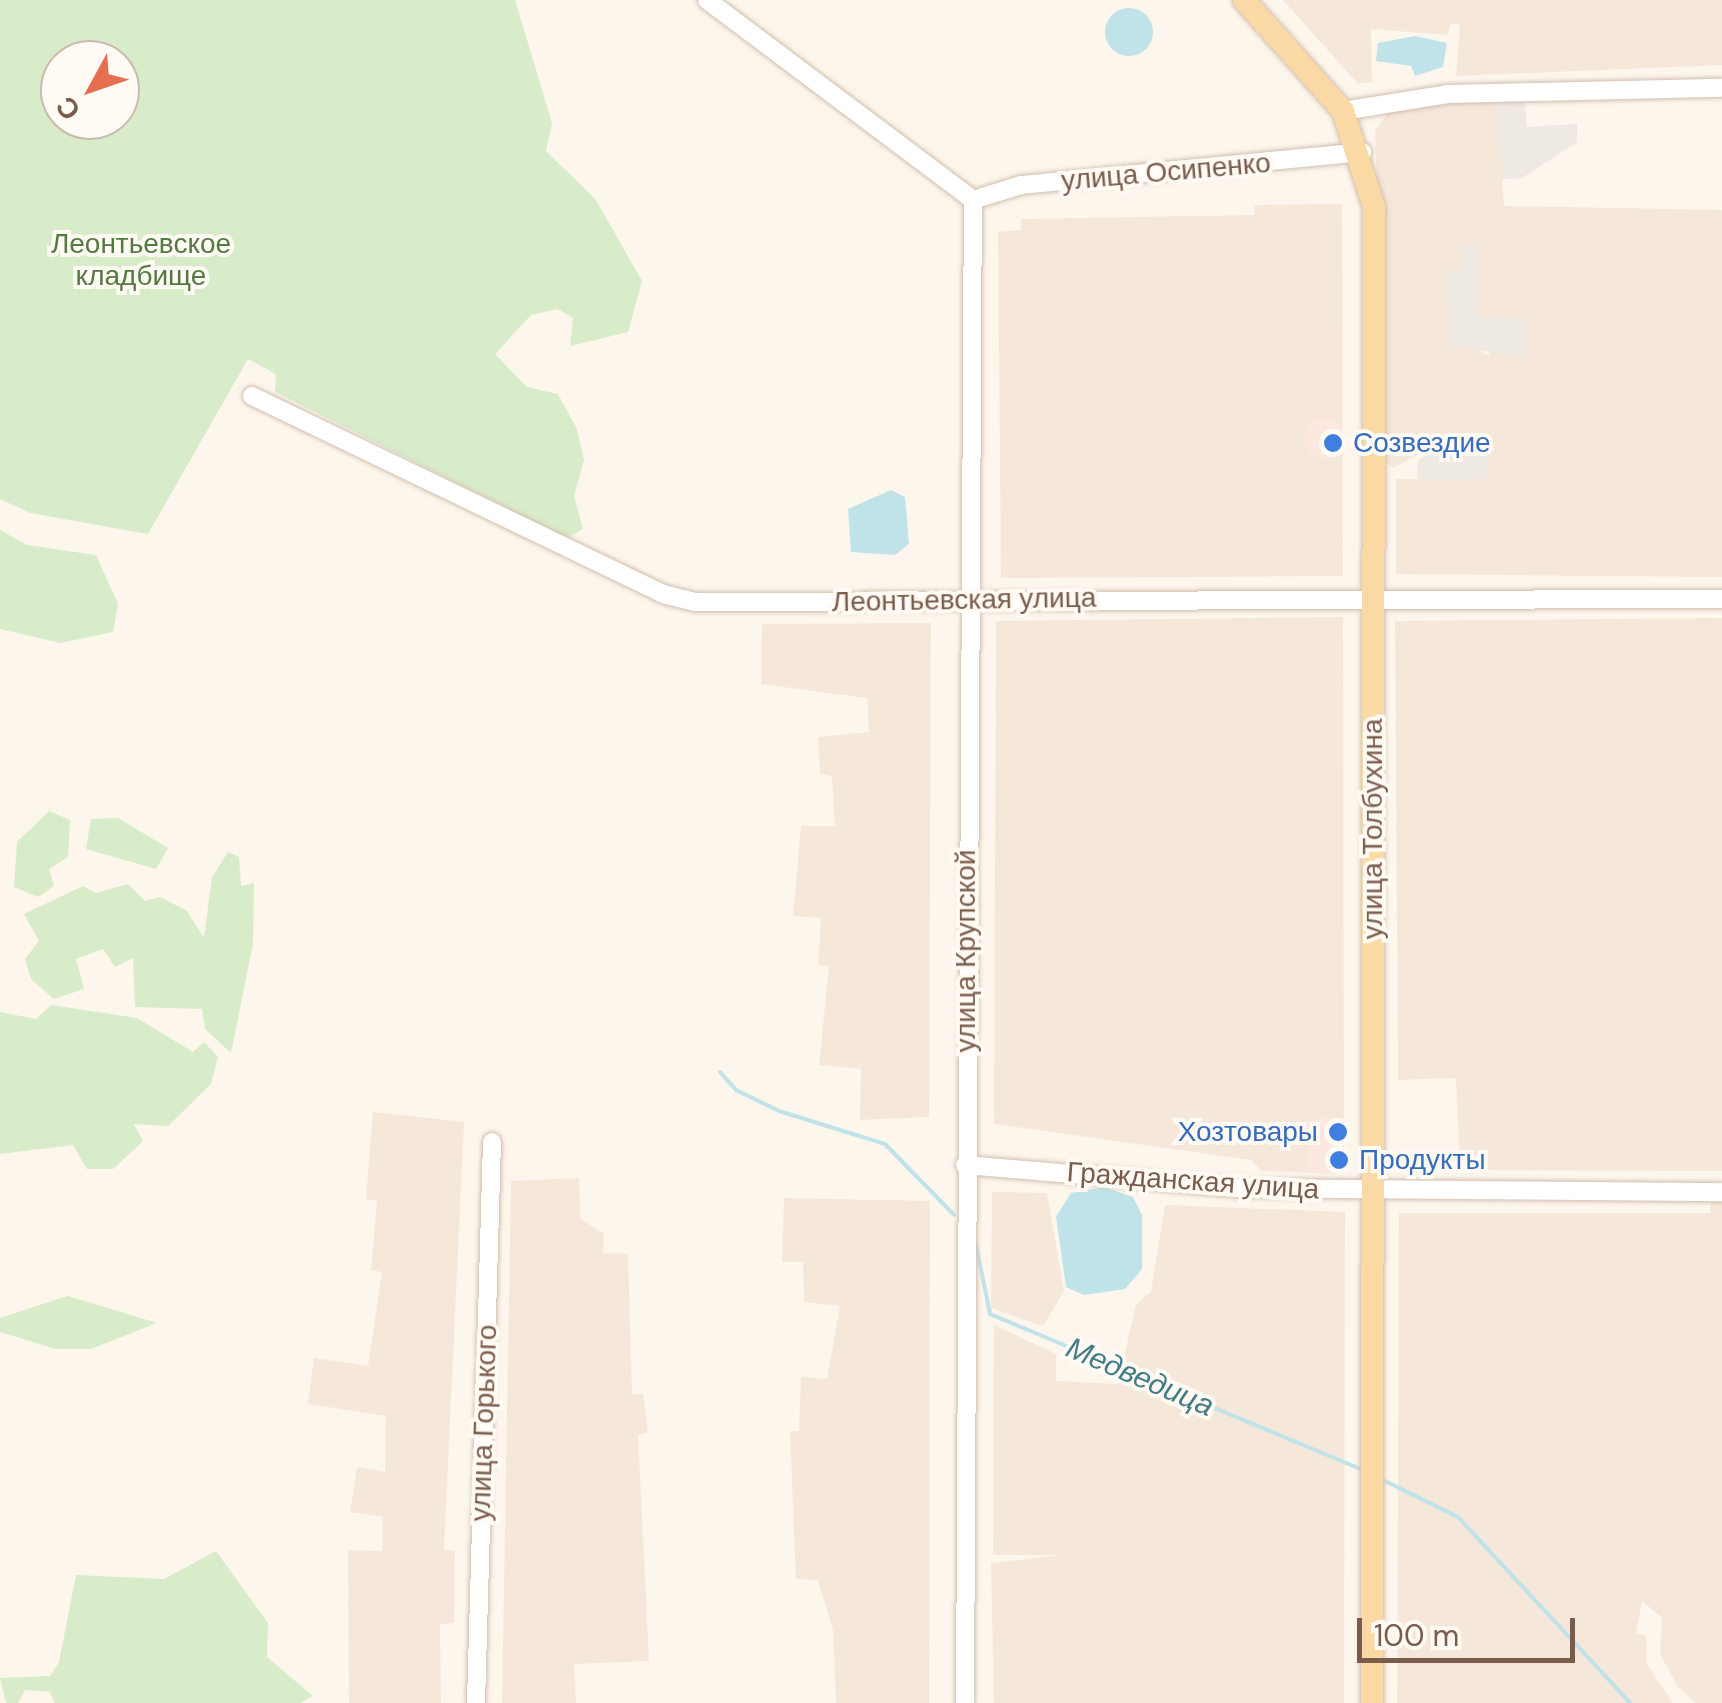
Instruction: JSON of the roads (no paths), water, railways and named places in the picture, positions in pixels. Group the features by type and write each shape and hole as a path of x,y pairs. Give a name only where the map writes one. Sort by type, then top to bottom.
{"main road":[{"name":"улица Толбухина","path":"1244,0 1344,111 1362,152 1374,207 1372,1703"}],"street":[{"path":"707,0 972,200"},
{"path":"1344,111 1448,94 1722,88"},
{"name":"улица Осипенко","path":"972,200 1021,185 1362,152"},
{"name":"улица Крупской","path":"965,1703 964,1165 972,597 972,200"},
{"name":"Леонтьевская улица","path":"252,396 663,594 696,602 972,597 1722,600"},
{"name":"улица Горького","path":"476,1703 492,1142"},
{"name":"Гражданская улица","path":"964,1165 1372,1192 1722,1192"}],"water":[{"path":"1129,8 1146,15 1153,32 1146,49 1129,56 1112,49 1105,32 1112,15"},
{"path":"1415,36 1447,43 1443,67 1415,76 1411,66 1376,61 1378,43"},
{"path":"891,490 905,497 909,544 895,555 851,552 848,509"},
{"path":"1104,1187 1133,1197 1142,1215 1142,1269 1125,1289 1084,1295 1066,1287 1056,1217 1071,1193"}],"waterway":[{"name":"Медведица","path":"720,1072 736,1090 779,1111 885,1144 954,1215"},
{"name":"Медведица","path":"975,1240 990,1314 1360,1469"},
{"name":"Медведица","path":"1385,1481 1458,1517 1630,1703"}],"place":[{"name":"Созвездие","path":"1333,443"},
{"name":"Хозтовары","path":"1338,1132"},
{"name":"Продукты","path":"1339,1160"}],"park label":[{"name":"Леонтьевское кладбище","path":"141,260"}]}
